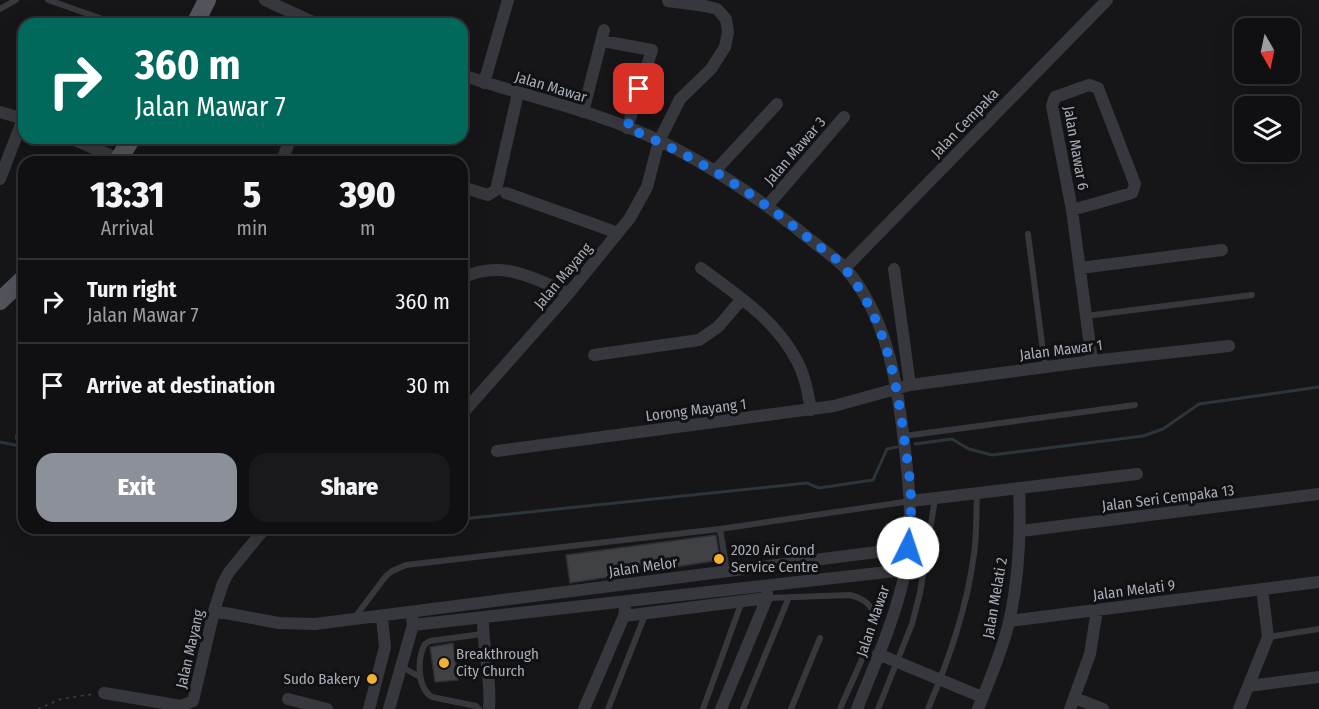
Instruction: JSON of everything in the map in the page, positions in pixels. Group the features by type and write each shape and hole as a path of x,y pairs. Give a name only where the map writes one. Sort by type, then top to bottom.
{"main road":[{"path":"198,18 207,0"},
{"path":"0,301 18,287"}],"street":[{"path":"265,0 304,18"},
{"path":"484,82 508,0"},
{"name":"Jalan Cempaka","path":"845,268 1107,0"},
{"path":"668,1 705,3"},
{"name":"Jalan Mayang","path":"468,407 569,293 635,211 647,187 659,141 680,99 711,69 725,47 728,32 726,19 717,9 705,3"},
{"path":"583,112 603,36 652,50 627,128"},
{"name":"Jalan Mawar","path":"468,77 627,128 659,141 715,171 768,205 845,268 873,312 903,386 904,436 911,501 908,548 902,583 857,709"},
{"name":"Jalan Mawar 6","path":"1072,210 1132,193 1135,190 1135,184 1098,88 1094,85 1055,97 1052,106 1072,210 1092,361"},
{"path":"468,189 488,195 496,190 518,93"},
{"path":"715,171 777,104"},
{"path":"0,112 18,117"},
{"name":"Jalan Mawar 3","path":"768,205 844,117"},
{"path":"0,179 18,134"},
{"path":"84,144 110,156"},
{"path":"100,151 103,144"},
{"path":"506,193 618,233"},
{"path":"1080,268 1222,250"},
{"path":"701,268 768,321 786,342 798,362 811,410"},
{"path":"894,269 904,349 903,386"},
{"path":"468,276 486,270 510,270 569,293"},
{"path":"594,356 699,340 718,327 742,299"},
{"name":"Jalan Mawar 1","path":"903,386 1229,346"},
{"path":"889,351 904,349"},
{"name":"Lorong Mayang 1","path":"497,451 811,410 855,401 903,386"},
{"path":"911,501 1137,474"},
{"name":"Jalan Melati 2","path":"980,703 1009,621 1021,531 1019,488"},
{"name":"Jalan Seri Cempaka 13","path":"1021,531 1319,494"},
{"name":"Jalan Mayang","path":"104,693 181,706 193,701 214,610 229,572 260,534"},
{"name":"Jalan Melor","path":"412,619 562,593 908,548"},
{"name":"Jalan Melor","path":"214,610 298,625 382,617 412,619 483,617 730,590 767,592 905,570"},
{"path":"728,571 730,590"},
{"name":"Jalan Melati 9","path":"1009,621 1319,582"},
{"path":"1239,709 1268,637 1262,589"},
{"path":"624,616 743,601 767,592"},
{"path":"721,709 767,592"},
{"path":"562,593 564,608"},
{"path":"584,709 624,616 625,601"},
{"path":"1096,610 1090,654 1073,704 1103,709"},
{"path":"369,709 386,647 382,617"},
{"path":"483,617 482,633 489,685 489,709"},
{"path":"389,709 412,619"},
{"path":"878,654 940,679 980,703"},
{"path":"1249,686 1319,677"},
{"path":"288,699 327,709"}],"lane":[{"path":"0,9 16,0"},
{"path":"48,0 100,18"},
{"path":"1028,234 1045,367"},
{"path":"1086,316 1252,295"},
{"path":"904,436 1135,405"},
{"path":"928,709 957,636 968,591 975,552 977,494"},
{"path":"878,709 899,662 920,593 935,498"},
{"path":"353,620 386,576 406,565 720,529 911,501"},
{"path":"720,529 728,571"},
{"path":"767,592 789,597 850,595 862,598 870,606 874,615 870,636 840,709"},
{"path":"743,709 789,597"},
{"path":"703,709 743,601"},
{"path":"608,709 645,614"},
{"path":"1268,637 1319,630"},
{"path":"479,709 476,706 432,698 427,694 420,677 421,656 425,644 482,633"},
{"path":"791,709 820,638"},
{"path":"401,667 420,677"}],"path":[{"path":"38,709 69,698 104,693"}],"building":[{"path":"716,535 720,560 570,583 566,555"},
{"name":"Breakthrough City Church","path":"453,643 458,680 435,682 430,647"}],"waterway":[{"path":"915,444 952,439 969,449 992,455 1143,436 1163,429 1199,404 1319,387"},
{"path":"0,442 18,446"},
{"path":"468,518 807,483 819,488 873,480 887,449 897,447"}],"place":[{"name":"2020 Air Cond Service Centre","path":"719,559"},
{"name":"Breakthrough City Church","path":"444,663"},
{"name":"Sudo Bakery","path":"372,679"}],"route":[{"path":"639,89 627,128 659,141 715,171 768,205 845,268 861,291 873,312 889,351 897,388 911,501 908,548"}]}
